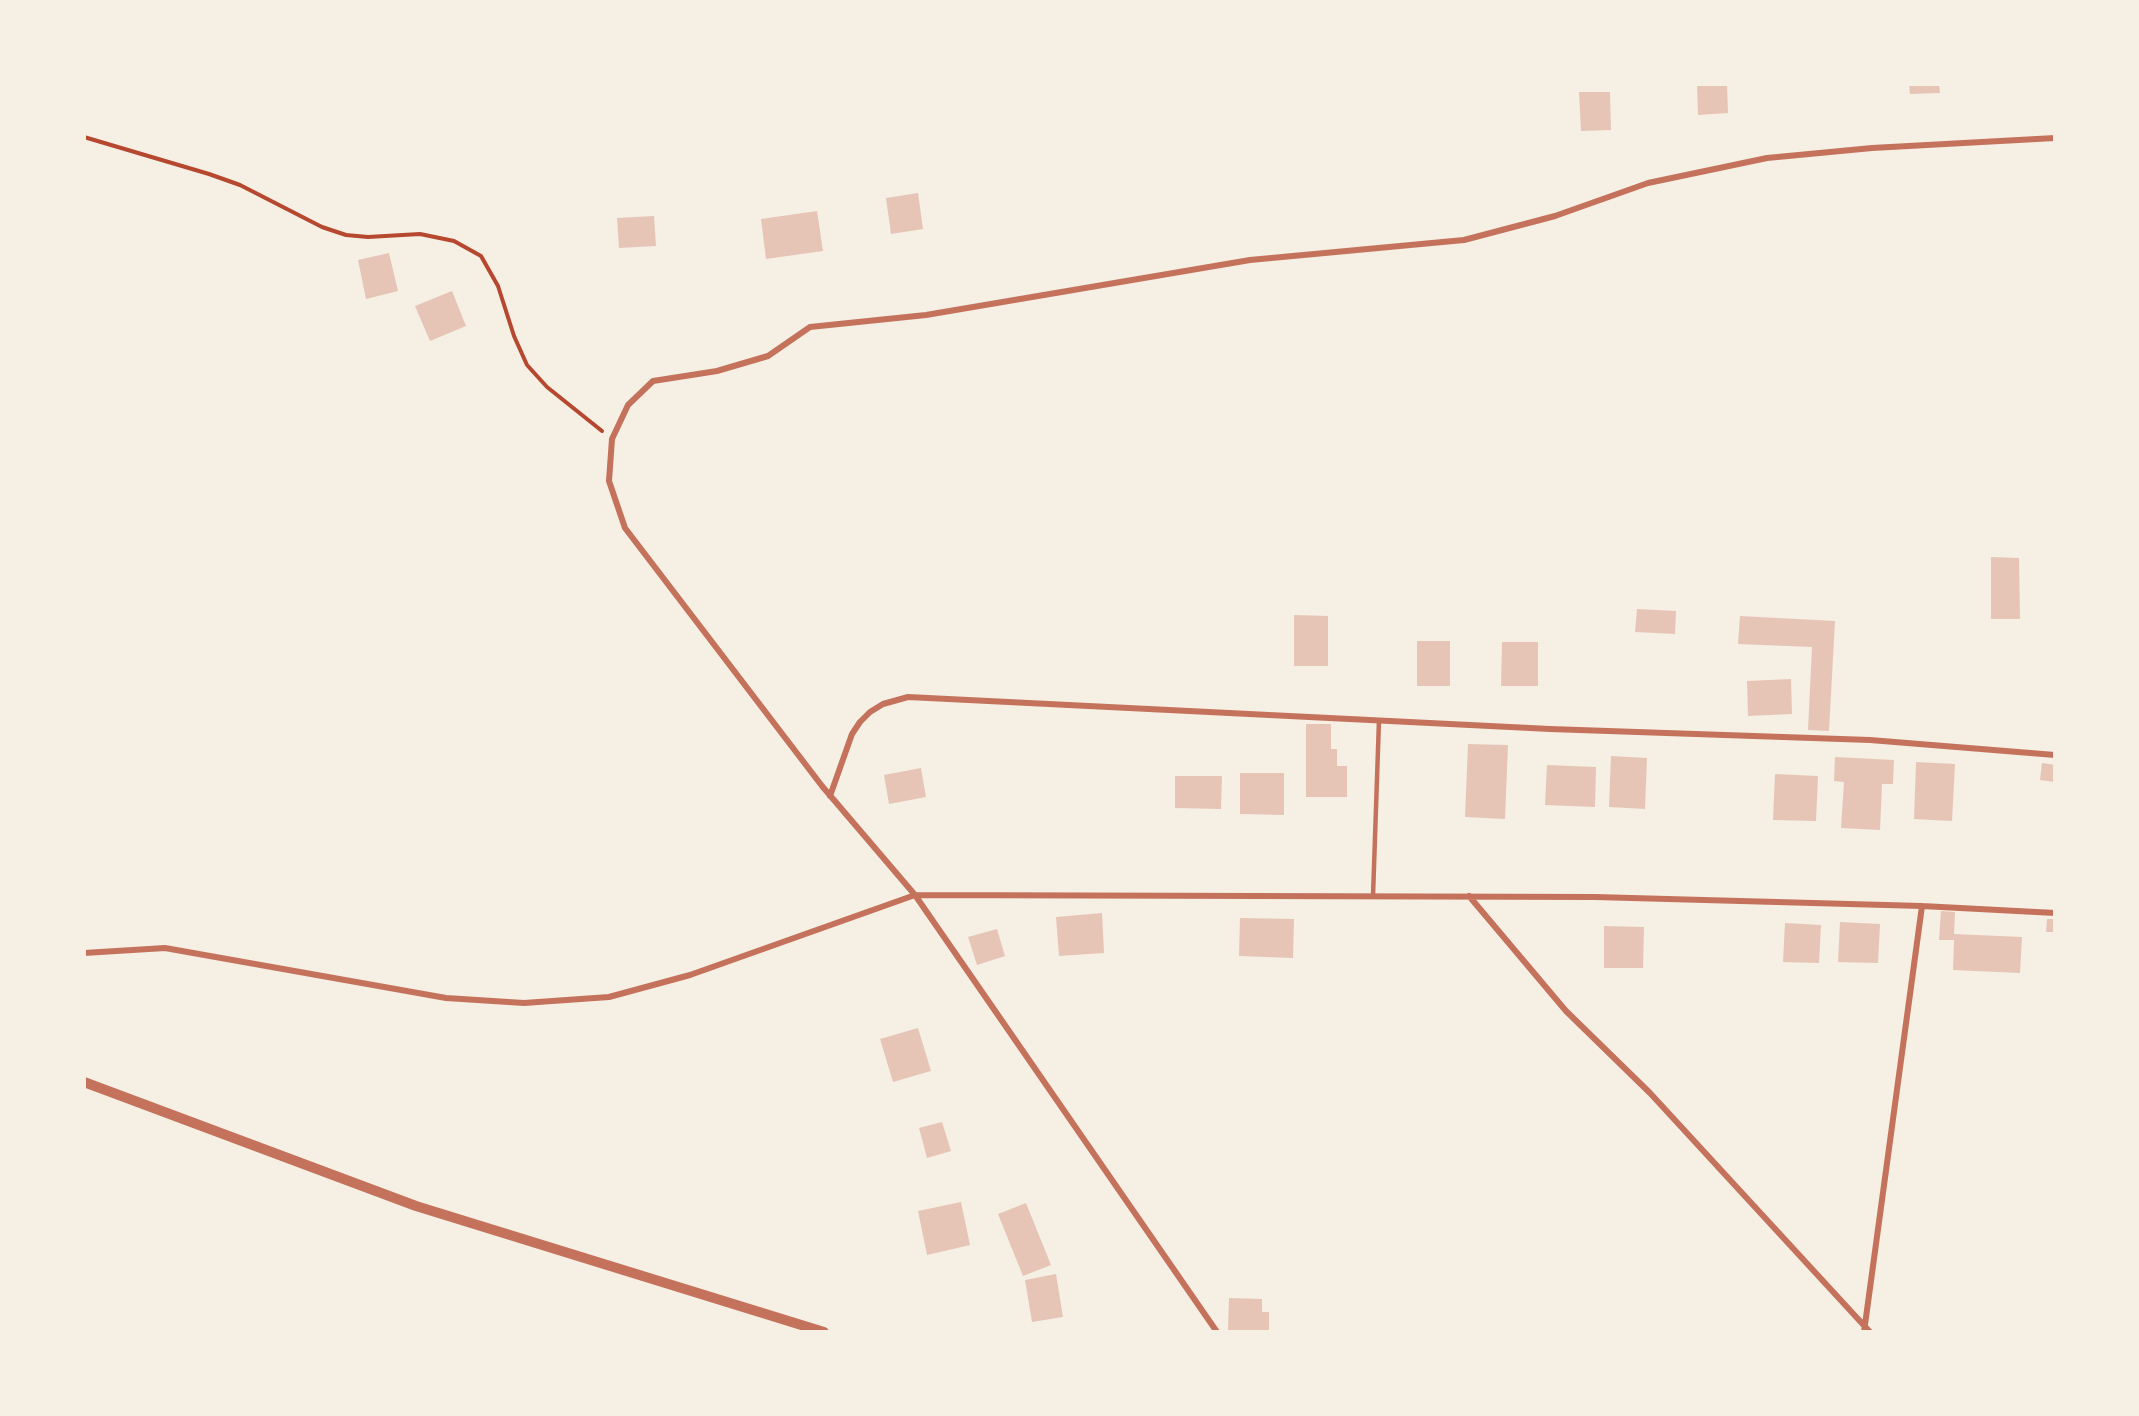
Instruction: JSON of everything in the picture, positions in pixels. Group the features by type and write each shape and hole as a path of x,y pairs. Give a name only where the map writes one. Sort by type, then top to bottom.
{"street":[{"path":"1218,1332 915,895 830,796 625,528 609,481 612,439 628,405 653,381 717,371 768,356 810,327 926,315 1250,260 1464,240 1555,216 1648,183 1767,158 1872,148 2055,138"},
{"path":"830,796 852,734 860,722 883,704 908,697 1550,729 1870,740 2055,755"},
{"path":"84,953 165,948 446,998 524,1003 609,996 690,975 915,895 1595,897 1922,906 2055,913"},
{"path":"1469,896 1566,1011 1650,1093 1864,1329 1870,1332"},
{"path":"1864,1329 1922,906"},
{"path":"84,1082 416,1206 824,1332"}],"lane":[{"path":"1373,896 1379,720"}],"path":[{"path":"84,137 229,181 322,227 345,235 368,237 420,234 454,241 481,256 498,286 514,336 528,365 547,387 612,439"}],"building":[{"path":"1697,84 1727,84 1728,113 1698,115"},
{"path":"1909,84 1939,84 1940,93 1910,94"},
{"path":"1579,92 1610,92 1611,130 1581,131"},
{"path":"918,193 923,229 891,234 886,198"},
{"path":"817,211 823,251 766,259 761,219"},
{"path":"654,216 656,246 619,248 617,218"},
{"path":"389,253 398,291 366,299 358,260"},
{"path":"452,291 466,326 430,341 415,306"},
{"path":"1991,557 2019,558 2020,619 1991,619"},
{"path":"1637,609 1676,611 1675,634 1635,632"},
{"path":"1294,615 1328,616 1328,666 1294,666"},
{"path":"1740,616 1835,621 1829,731 1808,730 1812,647 1738,644"},
{"path":"1417,641 1450,641 1450,686 1417,686"},
{"path":"1502,642 1538,642 1538,686 1501,686"},
{"path":"1791,679 1792,714 1748,716 1747,681"},
{"path":"1306,724 1331,724 1331,749 1337,749 1337,766 1347,766 1347,797 1306,797"},
{"path":"1468,744 1508,745 1505,819 1465,817"},
{"path":"1611,756 1647,758 1645,809 1609,807"},
{"path":"1835,757 1894,760 1893,784 1882,784 1880,830 1841,828 1844,782 1834,781"},
{"path":"1916,762 1955,764 1952,821 1914,819"},
{"path":"2042,763 2055,765 2055,782 2040,780"},
{"path":"1547,765 1596,767 1595,807 1545,805"},
{"path":"921,768 926,797 889,804 884,775"},
{"path":"1240,773 1284,773 1284,815 1240,814"},
{"path":"1775,774 1818,776 1816,821 1773,820"},
{"path":"1175,776 1222,776 1221,809 1175,808"},
{"path":"1941,911 1955,912 1954,934 2022,937 2020,973 1953,970 1954,940 1939,940"},
{"path":"1102,913 1104,953 1059,956 1056,917"},
{"path":"1240,918 1294,919 1293,958 1239,956"},
{"path":"2047,919 2055,919 2055,932 2046,932"},
{"path":"1840,922 1880,924 1878,963 1838,962"},
{"path":"1785,923 1821,925 1819,963 1783,962"},
{"path":"1604,926 1644,927 1643,968 1604,968"},
{"path":"997,929 1005,956 977,965 968,937"},
{"path":"918,1028 931,1071 893,1082 880,1039"},
{"path":"942,1122 951,1151 927,1158 919,1128"},
{"path":"961,1202 970,1245 927,1255 918,1211"},
{"path":"1026,1203 1051,1265 1023,1276 998,1214"},
{"path":"1056,1274 1063,1317 1032,1322 1025,1280"},
{"path":"1229,1298 1262,1299 1262,1312 1269,1312 1269,1330 1228,1330"}]}
